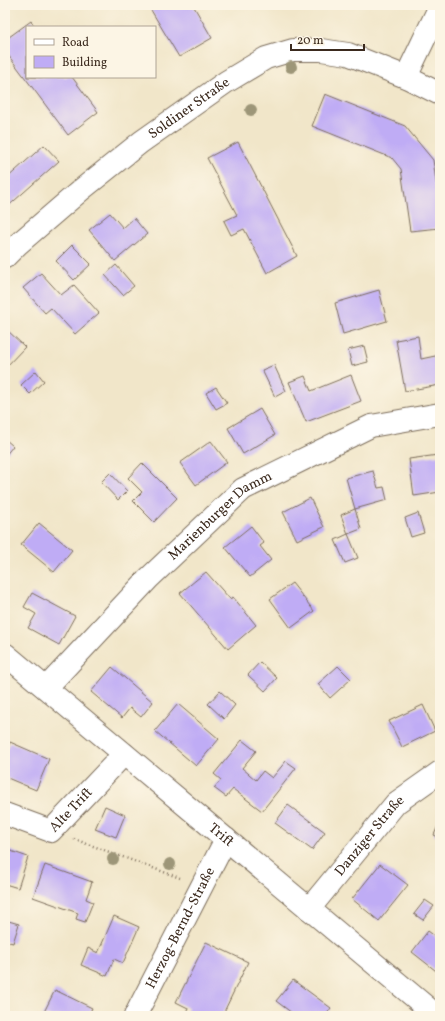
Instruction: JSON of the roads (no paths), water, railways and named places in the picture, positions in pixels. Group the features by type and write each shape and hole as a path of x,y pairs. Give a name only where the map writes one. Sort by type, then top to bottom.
{"street":[{"path":"406,77 440,6"},
{"name":"Soldiner Straße","path":"5,257 81,190 141,142 226,82 266,58 293,50 321,50 348,54 406,77 440,94"},
{"name":"Marienburger Damm","path":"46,688 149,578 242,489 371,426 440,414"},
{"name":"Trift","path":"5,654 437,1016"},
{"name":"Alte Trift","path":"5,814 51,831 124,754"},
{"name":"Danziger Straße","path":"309,909 396,803 440,772"},
{"name":"Herzog-Bernd-Straße","path":"136,1016 226,839"}]}
